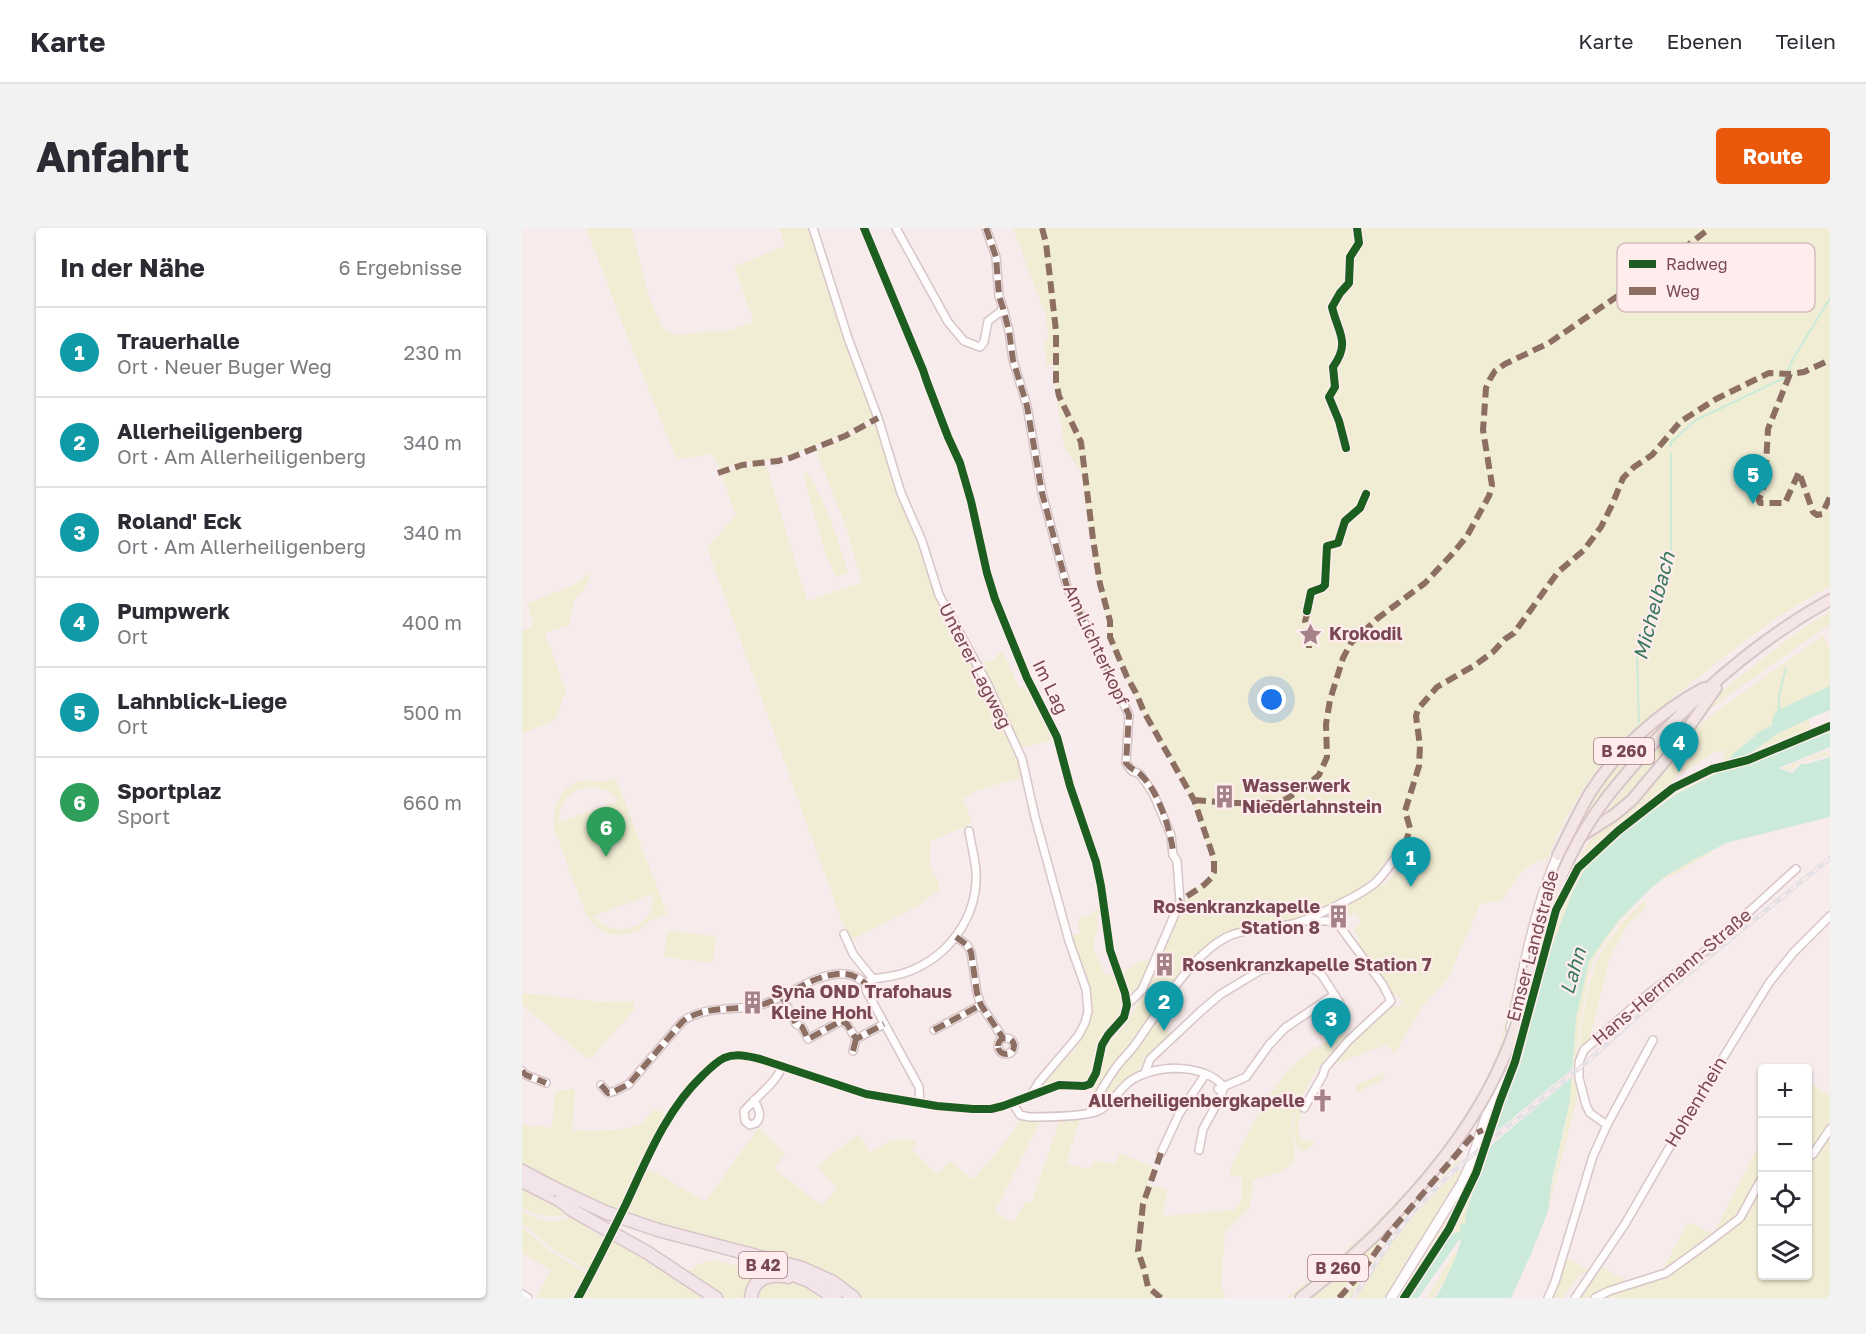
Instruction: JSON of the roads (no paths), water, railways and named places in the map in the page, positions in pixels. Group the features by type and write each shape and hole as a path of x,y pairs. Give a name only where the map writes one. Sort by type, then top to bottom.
{"highway":[{"name":"B 42","path":"522,1171 557,1196"},
{"name":"B 42","path":"522,1181 657,1234 786,1272 809,1281 837,1297"},
{"path":"557,1196 572,1210 648,1253 716,1298"},
{"name":"B 42","path":"657,1234 790,1265 814,1276 837,1297"},
{"path":"790,1265 823,1277 854,1298"},
{"name":"B 42","path":"751,1298 751,1292 759,1281 772,1275 798,1280 837,1297"}],"main road":[{"name":"B 260","path":"1301,1298 1347,1261 1412,1197 1452,1147 1484,1097 1502,1062 1517,1024 1549,910 1562,874 1589,823 1622,780 1671,725 1722,677 1789,626 1830,600"},
{"name":"B 260","path":"1558,855 1591,792 1629,745 1684,699 1722,677"},
{"name":"B 260","path":"1558,855 1632,800 1668,757 1702,710 1722,677"}],"street":[{"name":"Unterer Lagweg","path":"813,228 852,348 878,418 901,494 922,542 939,595 987,682 1022,759 1035,817 1075,958 1086,987 1088,1011 1078,1036 1039,1082 1031,1095"},
{"name":"Im Lag","path":"864,228 960,463 995,599 1027,678 1057,737 1070,786 1096,862 1110,950 1127,1005"},
{"path":"896,228 948,322 964,341 980,347 984,342 988,321 1004,308"},
{"name":"Am Lichterkopf","path":"986,228 996,257 999,296 1004,308 1013,360 1027,406 1042,493 1067,587 1128,711 1126,762 1132,771 1140,774 1153,793 1171,835 1173,855 1177,861 1180,902 1141,991 1127,1005"},
{"path":"866,984 873,979 894,976 920,966 936,956 956,937 967,919 975,893 976,872 969,831"},
{"path":"1301,922 1376,883 1404,845"},
{"name":"Emser Landstraße","path":"1391,1298 1462,1183 1470,1166 1500,1073 1538,912 1558,855"},
{"name":"Hans-Herrmann-Straße","path":"1607,1125 1590,1113 1586,1105 1580,1078 1580,1062 1584,1050 1647,995 1709,948 1796,869"},
{"name":"Hohenrhein","path":"1575,1298 1625,1224 1690,1110 1769,983 1794,952 1830,916"},
{"path":"1089,1113 1118,1065 1136,1044 1155,1014 1204,954 1221,941 1240,932 1301,922 1327,921 1338,924 1383,985 1391,1001 1348,1041 1325,1067 1323,1075 1304,1108"},
{"path":"844,934 853,954 873,979"},
{"path":"956,937 967,945 971,952 981,1005 1003,1038"},
{"path":"1145,1073 1150,1059 1201,1011 1221,994 1261,970 1288,964 1305,965 1321,974 1340,1003"},
{"path":"601,1085 608,1093 629,1084 682,1022 692,1015 767,1003 813,980 839,974 854,975 866,984 869,997 919,1087 920,1104"},
{"path":"1221,1088 1246,1077 1269,1045 1285,1028 1334,995"},
{"path":"782,996 796,1024 802,1027 808,1039 842,1021 847,1024 856,1039 853,1051"},
{"path":"934,1030 981,1005"},
{"path":"578,1298 596,1266 659,1134 689,1089 720,1060 730,1056 749,1057 866,1094 920,1104 973,1109 991,1108 1059,1085 1084,1086 1090,1084 1096,1073 1102,1046 1108,1035 1124,1017 1127,1005"},
{"path":"856,1039 884,1023"},
{"name":"Hans-Herrmann-Straße","path":"1548,1298 1593,1156 1607,1125 1653,1040"},
{"path":"754,1100 776,1078 782,1066"},
{"path":"1012,1102 1020,1115 1029,1117 1089,1113 1100,1110 1131,1081 1145,1073 1176,1068 1189,1069 1218,1081 1221,1088 1220,1098 1203,1129 1199,1150"},
{"path":"522,1071 546,1083"},
{"path":"1161,1153 1179,1114 1205,1075"},
{"path":"1812,1155 1830,1129"},
{"path":"1595,1298 1609,1291 1666,1273 1740,1218 1758,1185"},
{"path":"522,1294 528,1298"}],"water":[{"name":"Lahn","path":"1830,686 1830,710 1777,734 1732,768 1735,770 1740,764 1830,728 1830,747 1779,768 1792,773 1801,764 1830,757 1830,817 1729,842 1667,875 1618,921 1589,961 1576,1019 1570,1100 1552,1180 1548,1211 1511,1298 1435,1298 1454,1261 1461,1241 1459,1240 1418,1298 1406,1298 1446,1237 1460,1232 1460,1224 1465,1223 1466,1213 1516,1069 1542,966 1545,965 1573,891 1585,869 1618,836 1675,795 1718,773 1733,754 1762,730 1772,726 1776,711"}],"waterway":[{"name":"Michelbach","path":"1788,371 1830,298"},
{"name":"Michelbach","path":"1671,446 1671,442 1696,420 1786,377"},
{"name":"Michelbach","path":"1639,722 1637,657 1671,550 1671,454"},
{"path":"1779,710 1779,695 1786,668"}],"railway":[{"path":"1353,1298 1413,1212 1452,1172 1588,1061 1655,1001 1830,858"}],"place":[{"name":"Lahnblick-Liege","path":"1753,504"},
{"name":"Krokodil","path":"1311,634"},
{"name":"Pumpwerk","path":"1679,772"},
{"name":"Wasserwerk Niederlahnstein","path":"1224,796"},
{"name":"Sportplaz","path":"606,857"},
{"name":"Trauerhalle","path":"1411,887"},
{"name":"Rosenkranzkapelle Station 8","path":"1338,917"},
{"name":"Rosenkranzkapelle Station 7","path":"1164,965"},
{"name":"Syna OND Trafohaus Kleine Hohl","path":"753,1002"},
{"name":"Allerheiligenberg","path":"1164,1031"},
{"name":"Roland' Eck","path":"1331,1048"},
{"name":"Allerheiligenbergkapelle","path":"1323,1101"}]}
